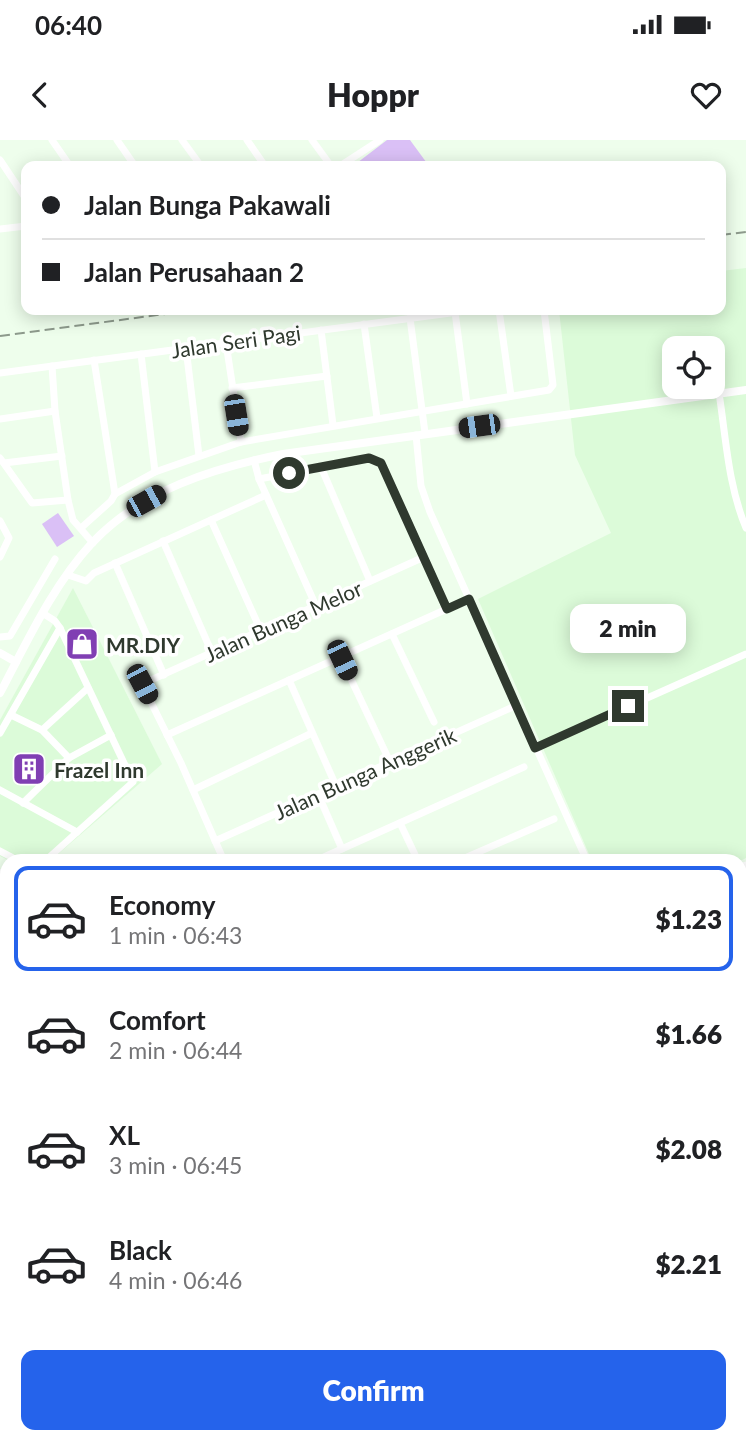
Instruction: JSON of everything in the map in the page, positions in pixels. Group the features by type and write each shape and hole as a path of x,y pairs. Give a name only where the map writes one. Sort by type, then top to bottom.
{"street":[{"path":"52,140 67,161"},
{"path":"117,140 132,161"},
{"path":"182,140 197,161"},
{"path":"247,140 262,161"},
{"path":"312,140 327,161"},
{"path":"348,161 380,140"},
{"path":"0,160 21,192"},
{"path":"0,229 21,227"},
{"name":"Jalan Seri Pagi","path":"0,373 432,315"},
{"path":"455,315 467,404"},
{"path":"500,315 511,396"},
{"path":"81,528 111,501 115,494 155,472 241,442 552,388 545,315"},
{"path":"410,318 422,411 421,486 425,499 515,706 584,854"},
{"path":"364,324 377,418"},
{"path":"321,330 333,425"},
{"path":"226,343 241,442"},
{"path":"186,348 199,456"},
{"path":"141,354 155,472"},
{"path":"94,360 115,494"},
{"path":"52,366 55,411 68,500 73,520 93,543"},
{"path":"232,388 327,376"},
{"path":"725,392 746,390"},
{"path":"0,693 68,575 93,543 119,519 169,489 225,467 254,460 675,399"},
{"path":"720,399 728,463 746,527"},
{"path":"0,419 55,411"},
{"path":"2,461 61,456"},
{"path":"259,479 369,458 381,463 447,609"},
{"path":"254,460 259,479 316,606"},
{"path":"2,461 32,503 68,500"},
{"path":"321,467 370,582"},
{"path":"68,575 86,581 94,573 266,495"},
{"path":"211,520 261,631"},
{"path":"0,521 9,538 0,557"},
{"path":"163,541 212,653"},
{"name":"Jalan Bunga Melor","path":"167,735 142,684 424,557"},
{"path":"3,638 55,559"},
{"path":"115,563 164,675"},
{"path":"221,854 167,735 469,599"},
{"path":"44,614 60,628 133,782 54,854"},
{"path":"0,733 60,628"},
{"path":"392,634 434,722"},
{"path":"0,653 16,662"},
{"path":"535,748 746,654"},
{"path":"342,660 390,762"},
{"path":"289,680 336,786"},
{"path":"41,730 88,688"},
{"name":"Jalan Bunga Anggerik","path":"215,841 515,706"},
{"path":"10,715 41,730 69,758"},
{"path":"193,790 312,733"},
{"path":"23,803 69,758 111,736"},
{"path":"331,854 524,767"},
{"path":"0,790 78,832"},
{"path":"318,794 342,849"},
{"path":"474,854 554,819"},
{"path":"400,823 415,854"}],"shaded area":[{"path":"387,140 410,140 425,161 360,161"},
{"path":"746,268 746,854 589,854 478,599 611,533 575,455 560,315 726,315 726,270"},
{"path":"58,513 74,536 57,547 42,524"},
{"path":"73,588 162,764 58,854 0,854 0,720"}],"railway":[{"path":"726,234 746,232"},
{"path":"0,336 158,315"}],"place":[{"name":"MR.DIY","path":"82,644"},
{"name":"Frazel Inn","path":"29,769"}],"route":[{"path":"289,473 369,458 381,463 447,609 469,599 535,748 628,706"}]}
